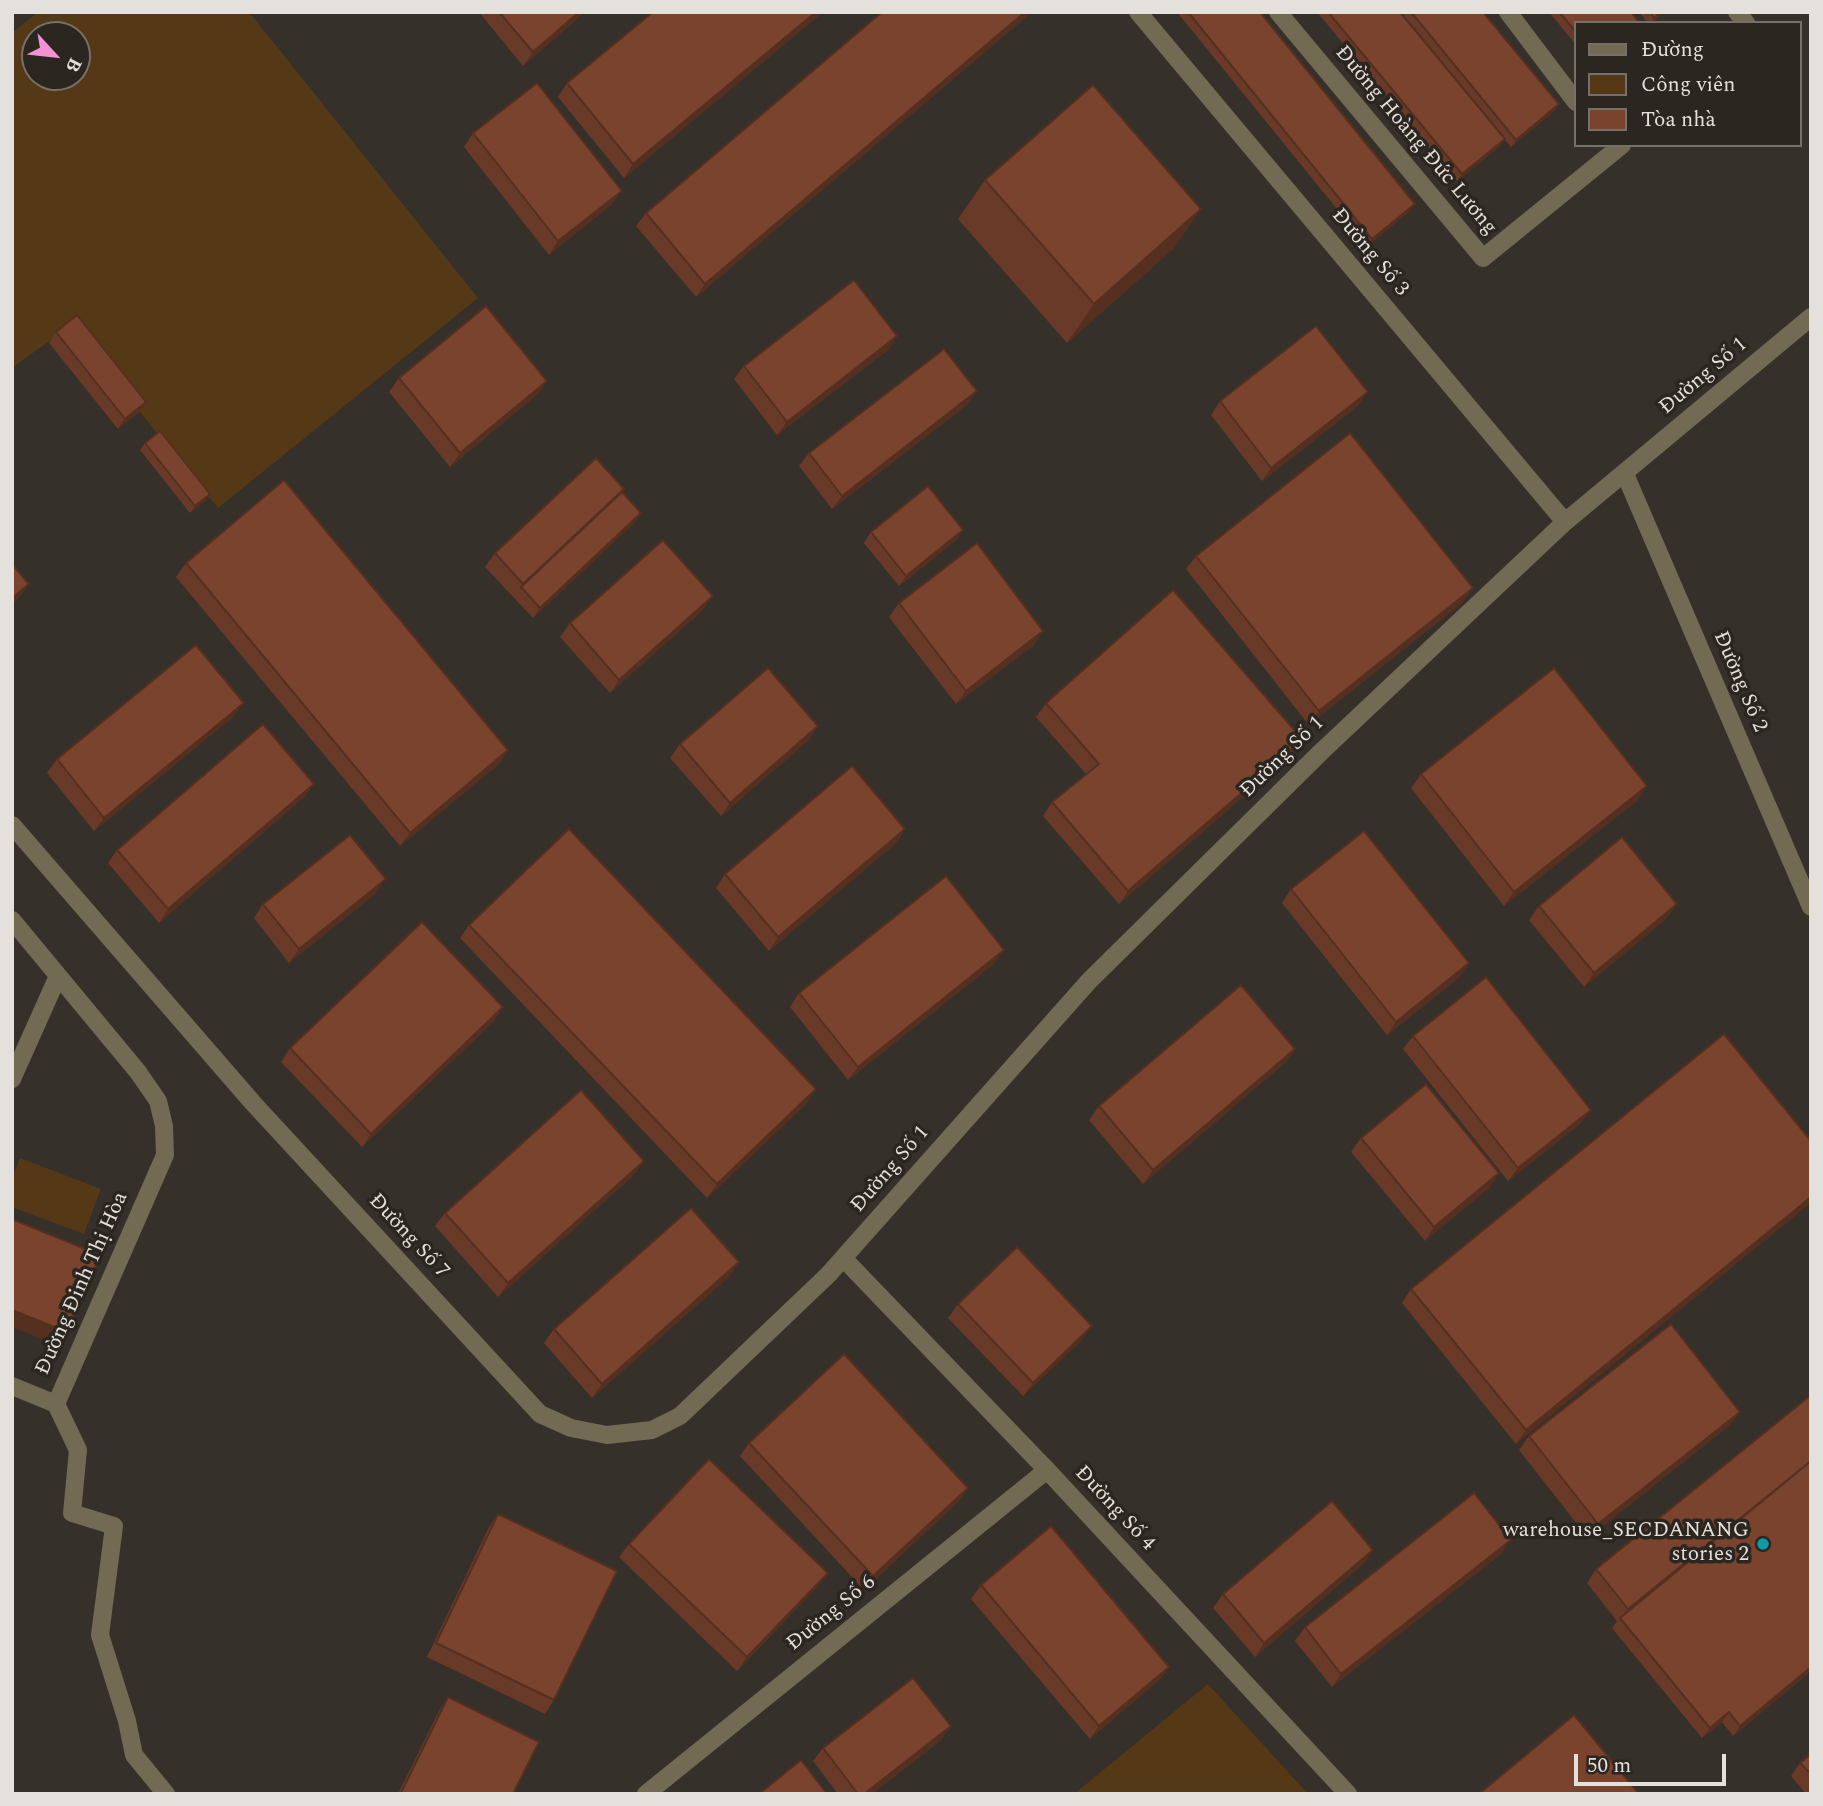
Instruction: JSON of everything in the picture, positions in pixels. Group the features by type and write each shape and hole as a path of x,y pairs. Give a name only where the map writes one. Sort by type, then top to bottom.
{"street":[{"name":"Đường Số 3","path":"1138,12 1565,522"},
{"name":"Đường Hoàng Đức Lương","path":"1278,12 1483,258 1615,147"},
{"path":"1508,12 1574,99"},
{"name":"Đường Số 1","path":"828,1275 1089,981 1321,752 1565,522 1811,317"},
{"name":"Đường Số 2","path":"1625,474 1811,907"},
{"name":"Đường Số 7","path":"12,825 253,1103 540,1414 571,1428 607,1435 652,1430 680,1416 828,1275"},
{"name":"Đường Đinh Thị Hòa","path":"12,920 138,1072 158,1101 164,1126 165,1155 56,1404 78,1450 72,1513 114,1526 100,1635 127,1721 134,1755 166,1794"},
{"path":"12,1079 58,976"},
{"name":"Đường Số 4","path":"844,1259 1047,1470 1348,1794"},
{"path":"12,1386 56,1404"},
{"name":"Đường Số 6","path":"646,1794 1047,1470"}],"green space":[{"path":"38,12 249,12 478,298 218,508 70,326 12,368 12,33 21,26 21,91 91,91 91,21 27,21"},
{"path":"20,1158 101,1189 84,1234 12,1207 12,1178"},
{"path":"1208,1684 1308,1794 1074,1794"}],"building":[{"path":"499,12 579,12 533,52"},
{"path":"653,12 816,12 633,164 567,83"},
{"path":"882,12 1025,12 705,284 646,213"},
{"path":"1188,12 1260,12 1415,204 1372,239"},
{"path":"1328,12 1400,12 1505,139 1462,174"},
{"path":"1411,12 1483,12 1559,104 1516,140"},
{"path":"1559,12 1631,12 1638,21 1574,21 1574,30"},
{"path":"1650,12 1661,12 1654,18"},
{"path":"537,83 622,191 558,241 473,133"},
{"path":"1093,85 1201,209 1094,304 985,180"},
{"path":"854,280 897,336 787,422 744,366"},
{"path":"486,306 547,381 460,453 399,378"},
{"path":"77,315 146,402 125,419 56,332"},
{"path":"1316,326 1368,392 1271,468 1220,401"},
{"path":"944,349 977,391 842,496 809,453"},
{"path":"160,431 210,494 195,506 145,443"},
{"path":"1350,433 1473,588 1319,711 1196,556"},
{"path":"596,458 624,489 523,584 495,553"},
{"path":"284,480 508,750 410,833 186,563"},
{"path":"928,486 963,530 906,576 871,532"},
{"path":"622,492 641,513 540,608 521,587"},
{"path":"663,540 713,596 619,680 570,623"},
{"path":"977,543 1043,631 966,691 899,603"},
{"path":"12,564 29,584 12,598"},
{"path":"1173,590 1303,740 1128,891 1052,802 1099,764 1046,703"},
{"path":"196,645 244,703 104,818 57,759"},
{"path":"768,668 818,726 730,803 680,744"},
{"path":"1554,668 1647,786 1514,892 1421,774"},
{"path":"263,724 314,784 168,909 117,850"},
{"path":"852,766 905,829 778,937 725,874"},
{"path":"569,829 816,1089 717,1184 469,925"},
{"path":"1364,831 1469,963 1396,1022 1291,889"},
{"path":"350,835 386,879 299,949 263,904"},
{"path":"1622,837 1677,904 1594,973 1539,906"},
{"path":"946,876 1004,950 858,1067 799,993"},
{"path":"422,922 503,1007 371,1134 290,1048"},
{"path":"1486,977 1591,1110 1518,1168 1413,1036"},
{"path":"1241,985 1295,1049 1153,1170 1099,1106"},
{"path":"1724,1034 1811,1141 1811,1197 1526,1430 1411,1289"},
{"path":"1426,1084 1499,1173 1434,1227 1361,1138"},
{"path":"581,1090 644,1161 508,1283 445,1213"},
{"path":"691,1208 739,1262 602,1384 554,1329"},
{"path":"12,1219 100,1255 69,1333 12,1310"},
{"path":"1017,1247 1092,1326 1033,1383 958,1304"},
{"path":"1671,1324 1740,1412 1598,1524 1529,1436"},
{"path":"844,1354 968,1488 873,1576 749,1443"},
{"path":"1811,1395 1811,1461 1628,1609 1596,1569"},
{"path":"709,1459 828,1573 747,1657 629,1544"},
{"name":"warehouse_SECDANANG stories 2","path":"1811,1461 1811,1667 1740,1726 1729,1712 1710,1728 1620,1618"},
{"path":"1474,1493 1511,1540 1341,1674 1305,1627"},
{"path":"1332,1501 1373,1550 1264,1643 1223,1594"},
{"path":"498,1514 617,1571 554,1700 436,1643"},
{"path":"1051,1526 1169,1667 1099,1726 981,1585"},
{"path":"913,1678 951,1726 864,1794 858,1794 823,1748"},
{"path":"448,1697 539,1742 513,1794 401,1793"},
{"path":"1574,1715 1639,1794 1479,1794"},
{"path":"1811,1754 1811,1774 1800,1763"},
{"path":"801,1760 827,1794 759,1794"}],"place":[{"name":"warehouse_SECDANANG stories 2","path":"1763,1544"}]}
